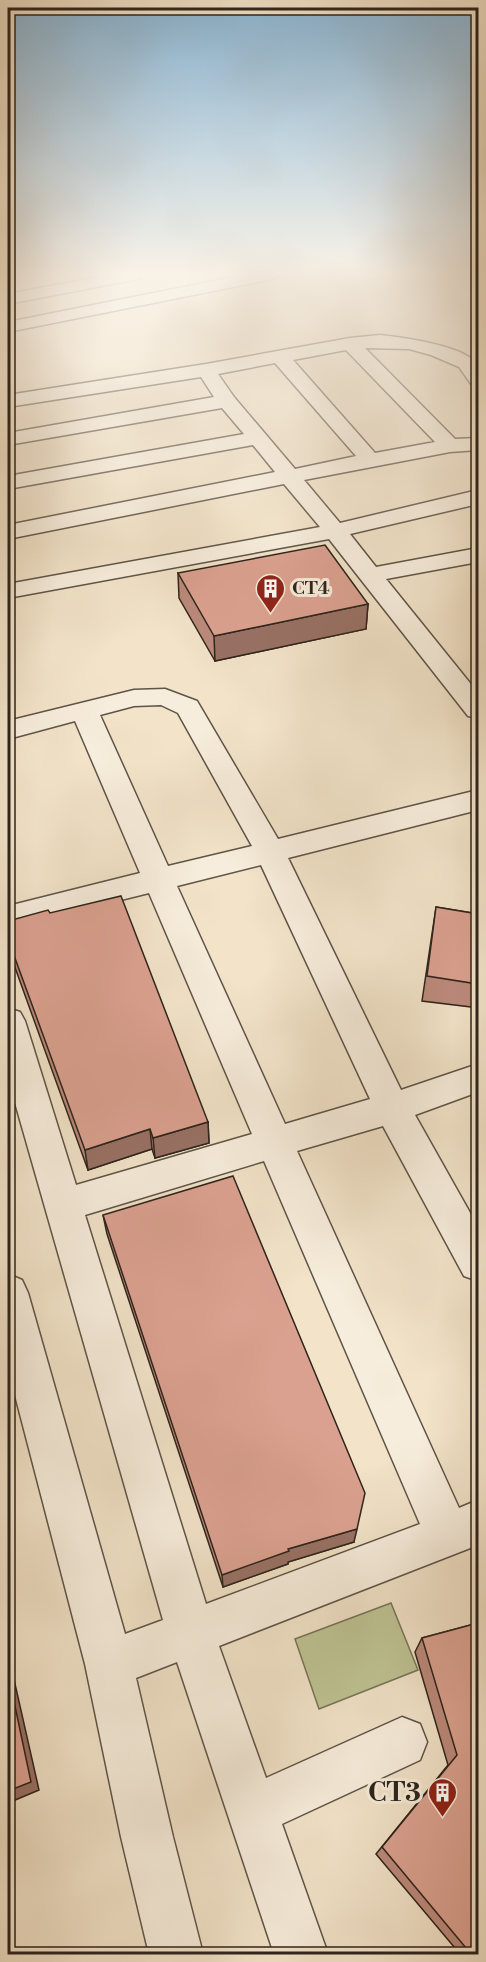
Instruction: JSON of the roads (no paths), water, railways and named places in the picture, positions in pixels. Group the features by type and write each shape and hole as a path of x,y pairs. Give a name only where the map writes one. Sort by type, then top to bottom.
{"street":[{"path":"8,388 138,367"},
{"path":"8,400 226,367"},
{"path":"288,367 370,460"},
{"path":"372,367 450,446"},
{"path":"469,367 478,380"},
{"path":"206,370 227,401 335,531 478,710"},
{"path":"8,439 227,401"},
{"path":"8,483 258,438"},
{"path":"8,532 370,460 450,446 478,444"},
{"path":"8,591 335,531 478,497"},
{"path":"369,575 476,558"},
{"path":"8,730 134,698 165,697 188,707 270,852 392,1108 478,1263"},
{"path":"84,710 274,1142 463,1529 109,1664"},
{"path":"8,917 478,800"},
{"path":"8,1021 191,1633 301,1954"},
{"path":"64,1205 392,1108 478,1078"},
{"path":"8,1293 16,1356 109,1664 147,1837 176,1954"},
{"path":"252,1811 402,1742"}],"place":[{"name":"CT4","path":"271,614"},
{"name":"CT3","path":"442,1818"}]}
